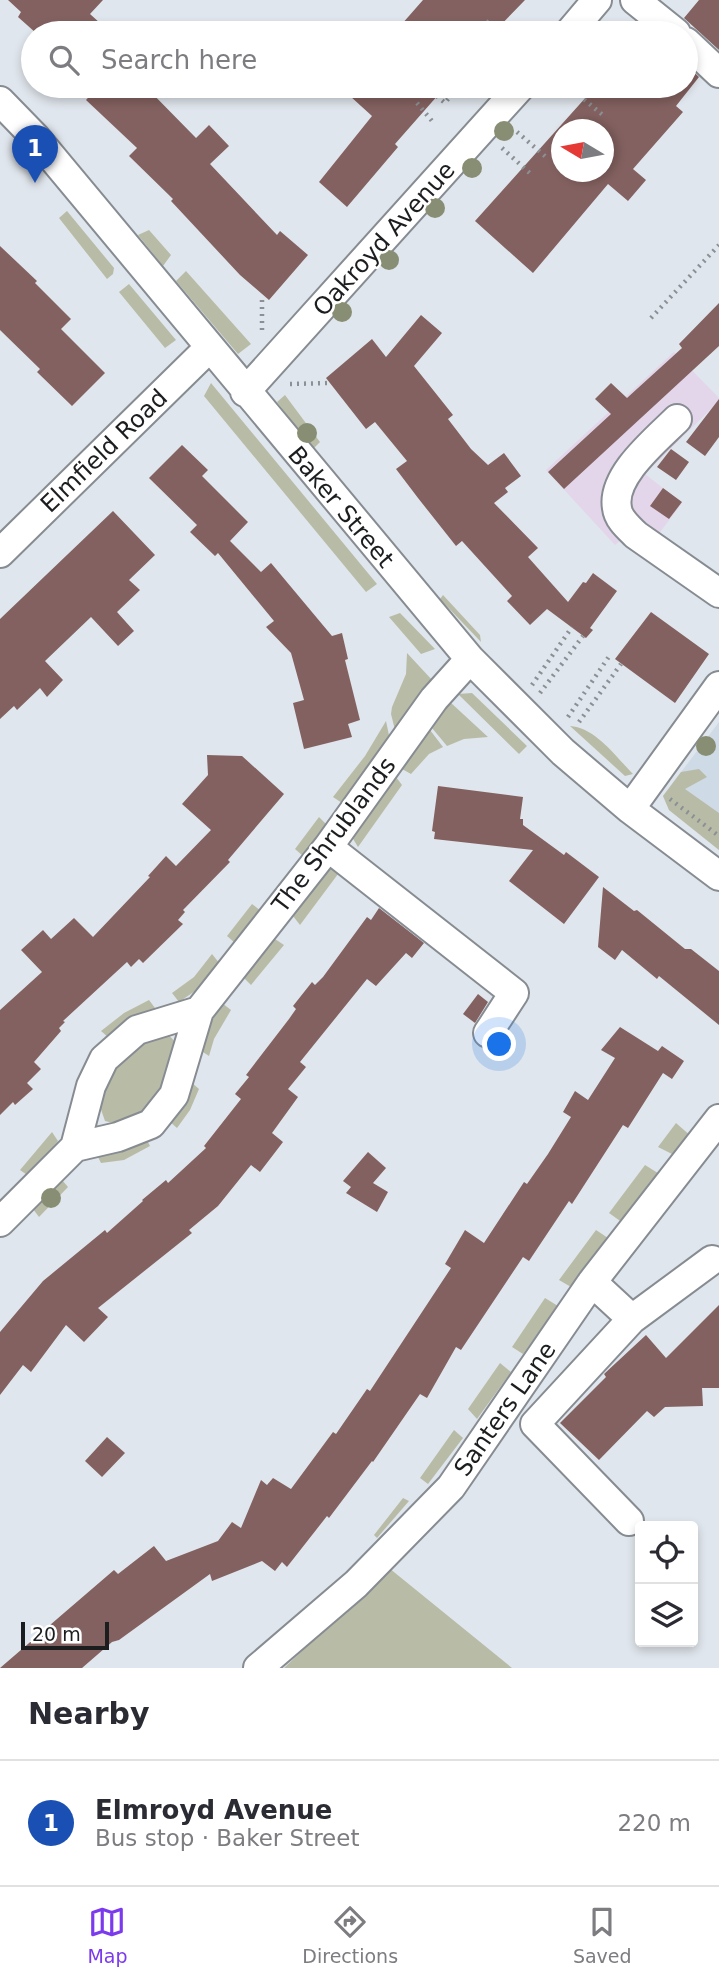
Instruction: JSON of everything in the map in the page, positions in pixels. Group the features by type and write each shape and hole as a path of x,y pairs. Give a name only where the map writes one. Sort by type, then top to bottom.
{"street":[{"path":"579,21 597,0"},
{"path":"635,0 661,21"},
{"path":"698,53 719,72"},
{"name":"Oakroyd Avenue","path":"245,392 510,98"},
{"name":"Baker Street","path":"0,101 36,138 470,659 563,752 630,809 719,876"},
{"name":"Elmfield Road","path":"0,553 209,348"},
{"path":"677,419 629,468 620,485 617,509 625,524 636,535 719,593"},
{"name":"The Shrublands","path":"75,1147 118,1137 151,1124 174,1095 199,1011 328,847 434,699 470,659"},
{"path":"630,809 719,686"},
{"path":"328,847 514,993 488,1032"},
{"path":"0,1222 75,1147 91,1086 104,1059 137,1030 199,1011"},
{"name":"Santers Lane","path":"258,1668 356,1584 451,1487 592,1282 719,1119"},
{"path":"629,1521 535,1424 632,1319 712,1260"},
{"path":"592,1282 632,1319"}],"path":[{"path":"582,98 604,116"},
{"path":"416,103 432,121"},
{"path":"512,127 546,157"},
{"path":"497,143 533,176"},
{"path":"651,318 719,245"},
{"path":"262,297 262,333"},
{"path":"282,384 330,383"},
{"path":"531,686 572,627"},
{"path":"540,694 583,636"},
{"path":"567,717 610,655"},
{"path":"579,722 621,664"},
{"path":"662,793 719,836"}],"shaded area":[{"path":"674,352 719,401 645,474 682,503 642,556 621,540 615,545 546,470"},
{"path":"719,722 719,850 669,810 663,796"}],"green space":[{"path":"67,211 114,268 113,274 107,279 59,218"},
{"path":"149,230 171,255 163,266 138,235"},
{"path":"186,271 251,344 238,354 176,281"},
{"path":"129,284 176,340 165,348 119,292"},
{"path":"211,383 377,584 366,592 204,396"},
{"path":"285,395 320,442 313,449 277,402"},
{"path":"443,595 480,635 481,642 440,599"},
{"path":"400,613 435,649 421,654 389,617"},
{"path":"407,653 433,681 395,730 392,707 406,674"},
{"path":"472,693 527,746 519,754 458,694"},
{"path":"450,702 488,737 464,739 447,746 432,728"},
{"path":"386,721 390,740 342,803 333,797 365,756"},
{"path":"570,726 597,737 633,774 625,776"},
{"path":"430,730 443,747 429,754 411,774 402,769"},
{"path":"699,769 707,777 685,789 719,813 719,850 669,810 663,796 681,772"},
{"path":"396,777 402,785 358,847 352,837"},
{"path":"319,817 327,825 303,856 295,849"},
{"path":"336,859 344,866 300,925 293,916"},
{"path":"252,904 261,911 235,943 227,936"},
{"path":"275,939 284,945 251,985 244,978"},
{"path":"212,954 220,964 198,989 179,1002 172,993 194,977"},
{"path":"149,1000 158,1012 109,1038 101,1031 124,1013"},
{"path":"222,1003 231,1010 214,1039 209,1056 200,1050 206,1032"},
{"path":"166,1032 177,1044 166,1087 144,1115 121,1125 105,1121 98,1101 126,1048"},
{"path":"191,1082 199,1089 190,1110 177,1128 169,1121"},
{"path":"676,1123 692,1137 676,1156 658,1147"},
{"path":"52,1132 58,1141 30,1177 20,1170"},
{"path":"145,1136 150,1146 124,1160 101,1163 96,1153"},
{"path":"645,1165 661,1175 623,1223 609,1213"},
{"path":"62,1180 68,1187 39,1217 33,1209"},
{"path":"596,1230 608,1238 571,1287 559,1280"},
{"path":"545,1298 558,1306 523,1354 512,1347"},
{"path":"500,1363 511,1372 477,1419 468,1409"},
{"path":"454,1430 463,1438 428,1484 420,1478"},
{"path":"403,1498 409,1501 377,1538 374,1535"},
{"path":"389,1568 512,1668 284,1668"}],"building":[{"path":"8,0 103,0 90,14 98,21 22,21 18,17 21,12"},
{"path":"423,0 525,0 505,21 405,21"},
{"path":"699,0 719,0 719,50 698,31 698,21 687,21 684,18"},
{"path":"157,98 196,138 209,125 229,146 210,164 277,235 280,231 308,255 269,300 240,275 171,201 173,199 129,156 137,148 86,100"},
{"path":"352,98 435,98 395,144 398,147 347,207 319,182 372,116"},
{"path":"585,98 682,98 676,106 683,112 633,169 646,180 628,201 608,184 533,273 475,221 551,136 551,182 614,182 614,119 566,119"},
{"path":"0,246 37,281 35,283 71,319 61,329 105,373 72,406 37,372 40,369 0,330"},
{"path":"719,303 719,346 564,489 548,472 611,414 595,399 611,383 627,398 682,348 679,344"},
{"path":"421,315 442,333 414,366 453,415 448,419 471,449 488,465 504,453 521,476 505,488 508,492 494,503 538,548 528,557 568,602 593,573 617,591 590,628 593,630 586,638 547,609 530,625 507,601 512,596 462,541 456,546 418,498 396,469 407,461 375,422 366,429 326,378 372,339 386,357"},
{"path":"719,399 719,437 705,456 686,442"},
{"path":"182,445 208,470 202,476 248,522 230,541 261,572 271,563 332,636 342,633 348,659 345,660 360,720 348,724 352,737 304,749 293,703 304,700 291,653 266,627 274,621 218,553 215,556 190,532 197,525 149,478"},
{"path":"671,449 689,462 676,480 657,467"},
{"path":"663,488 682,502 669,519 650,506"},
{"path":"113,511 155,555 129,580 140,590 117,612 134,631 118,646 91,617 45,661 63,680 47,697 40,688 17,710 14,706 0,719 0,619"},
{"path":"651,612 709,654 675,703 615,659"},
{"path":"207,755 242,756 284,794 228,860 230,862 183,910 185,912 178,920 183,924 143,963 139,959 131,967 127,962 63,1021 65,1022 59,1028 61,1031 34,1062 41,1069 27,1083 33,1089 15,1105 13,1102 0,1115 0,1010 42,972 21,950 43,930 51,939 74,918 93,937 150,877 148,876 166,856 176,866 211,830 182,804 208,775"},
{"path":"438,786 523,797 520,819 523,819 523,825 599,877 564,924 509,881 533,850 434,839 435,832 432,831"},
{"path":"603,887 634,911 637,910 685,949 691,949 719,971 719,1025 622,950 615,960 598,947"},
{"path":"379,908 424,943 412,958 406,953 376,986 367,979 300,1062 306,1067 288,1089 298,1097 272,1133 283,1142 260,1172 251,1165 218,1206 189,1230 192,1233 98,1308 108,1317 84,1342 66,1325 31,1372 23,1365 0,1395 0,1332 43,1281 105,1230 107,1233 142,1200 166,1180 168,1183 206,1148 204,1146 241,1099 235,1094 249,1077 246,1075 296,1009 293,1006 312,982 315,985 323,977 367,917 371,920"},
{"path":"478,994 488,1002 475,1023 463,1014"},
{"path":"620,1027 658,1051 662,1046 684,1061 672,1079 663,1073 628,1128 623,1125 572,1204 569,1201 529,1261 523,1257 461,1350 456,1347 427,1398 420,1394 373,1462 287,1567 282,1562 275,1571 262,1561 212,1581 210,1574 119,1640 112,1642 82,1668 0,1668 114,1570 118,1574 154,1546 166,1561 218,1541 232,1522 241,1528 261,1480 267,1485 273,1478 291,1489 333,1432 336,1434 367,1389 370,1391 451,1268 445,1264 465,1230 484,1243 571,1117 563,1112 575,1091 588,1100 615,1058 601,1050"},
{"path":"368,1152 386,1168 373,1183 388,1192 377,1212 346,1193 351,1187 343,1181"},
{"path":"719,1305 719,1388 702,1388 703,1406 665,1407 654,1417 647,1411 599,1460 560,1423 606,1377 604,1374 646,1335 666,1358"},
{"path":"107,1437 125,1453 102,1477 85,1461"}],"place":[{"name":"Elmroyd Avenue","path":"35,183"}]}
